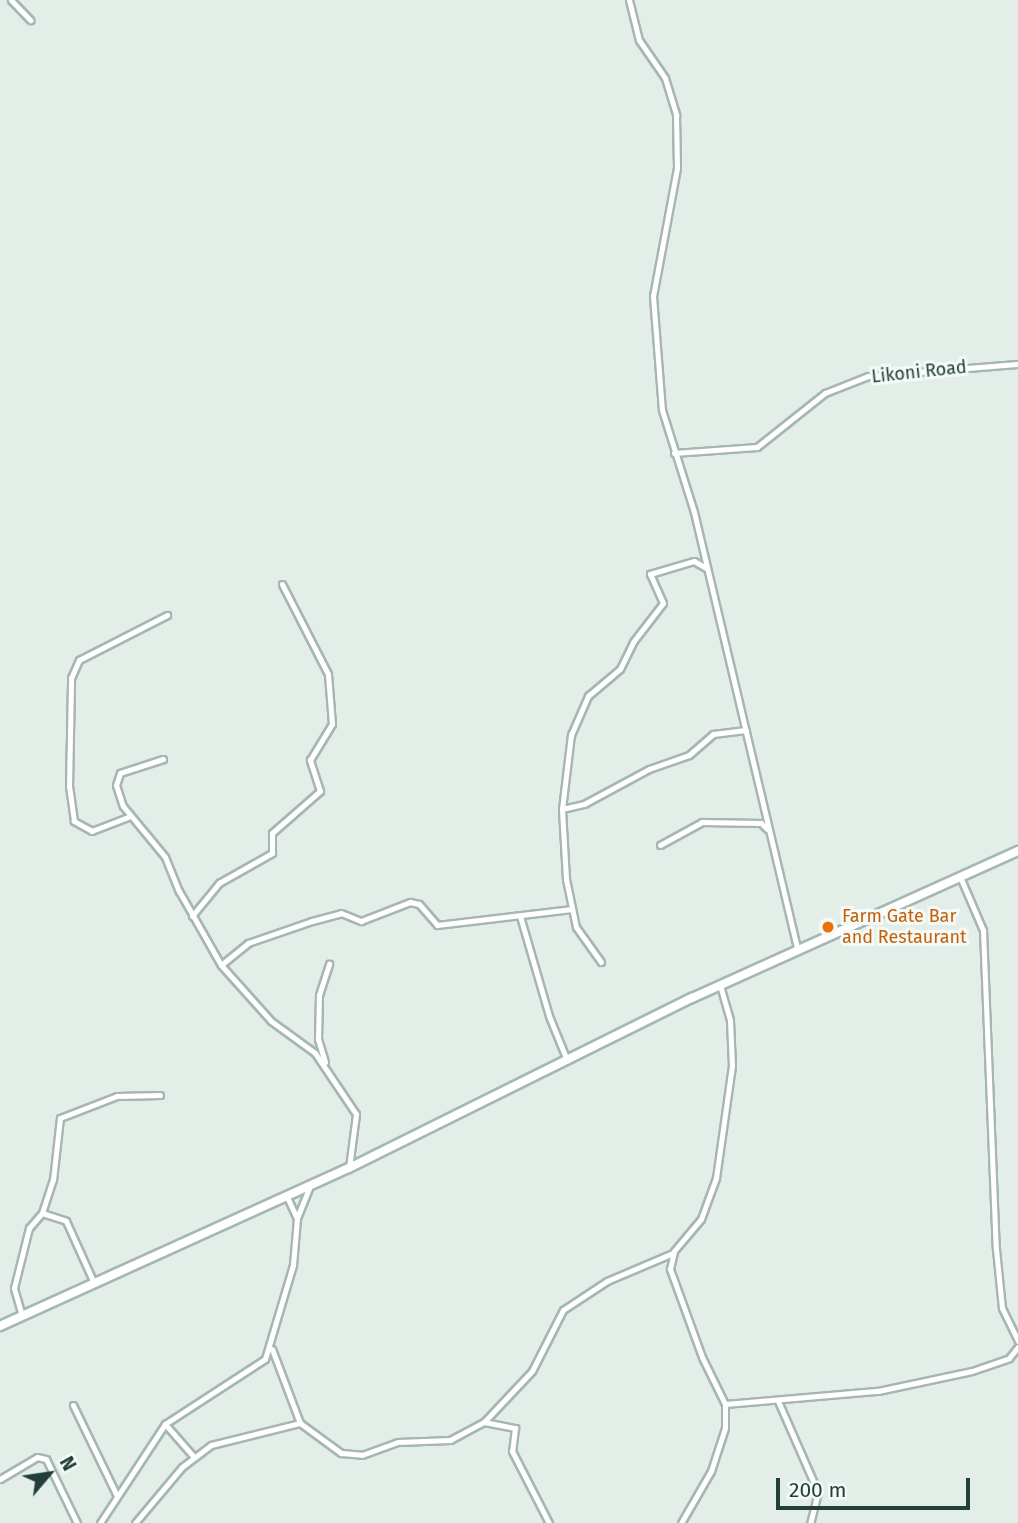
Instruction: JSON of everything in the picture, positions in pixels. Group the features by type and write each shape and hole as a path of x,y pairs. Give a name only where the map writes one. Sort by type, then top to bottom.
{"street":[{"path":"11,0 30,20"},
{"path":"629,0 639,40 665,78 676,115 677,168 652,312 662,410 694,512 798,951"},
{"name":"Likoni Road","path":"674,453 757,447 825,393 868,376 1018,364"},
{"path":"601,962 576,927 572,909 562,809 571,735 584,701 620,669 633,642 663,603 650,574 694,561 706,568"},
{"path":"192,916 219,883 272,853 272,833 320,791 310,760 332,724 328,674 282,584"},
{"path":"128,817 92,831 74,821 69,787 71,678 79,660 167,615"},
{"path":"562,809 584,804 649,769 689,755 713,734 746,730"},
{"path":"163,759 129,768 117,778 117,794 128,817 162,852 192,916 221,965 256,1006 297,1037 326,1067 356,1114 349,1168"},
{"path":"660,845 715,820 761,823 768,831"},
{"path":"0,1326 287,1197 720,986 1018,851"},
{"path":"961,879 983,930 997,1261 1002,1308 1018,1342"},
{"path":"221,965 248,943 313,921 341,914 361,921 410,902 419,904 437,925 572,909"},
{"path":"520,916 548,1016 567,1060"},
{"path":"326,1067 318,1039 319,995 329,964"},
{"path":"272,1349 300,1423 333,1450 352,1455 398,1442 450,1440 484,1422 532,1371 563,1310 607,1281 673,1253 698,1225 715,1185 732,1066 729,1012 720,986"},
{"path":"22,1316 14,1287 29,1228 42,1213 53,1180 62,1114 117,1096 160,1095"},
{"path":"100,1523 165,1424 253,1370 272,1349 293,1265 297,1218 310,1185"},
{"path":"287,1197 297,1218"},
{"path":"42,1213 66,1221 94,1283"},
{"path":"673,1253 671,1278 725,1404 721,1449 681,1523"},
{"path":"1009,1358 1018,1347"},
{"path":"725,1404 786,1401 878,1391 972,1371 1009,1358 1018,1359"},
{"path":"778,1401 783,1408 797,1451 818,1492 810,1523"},
{"path":"783,1408 786,1401"},
{"path":"73,1405 117,1496"},
{"path":"484,1422 515,1428 512,1451 550,1523"},
{"path":"135,1523 194,1457 216,1443 300,1423"},
{"path":"165,1424 194,1457"},
{"path":"0,1479 37,1457 46,1459 77,1523"}],"place":[{"name":"Farm Gate Bar and Restaurant","path":"828,927"}]}
